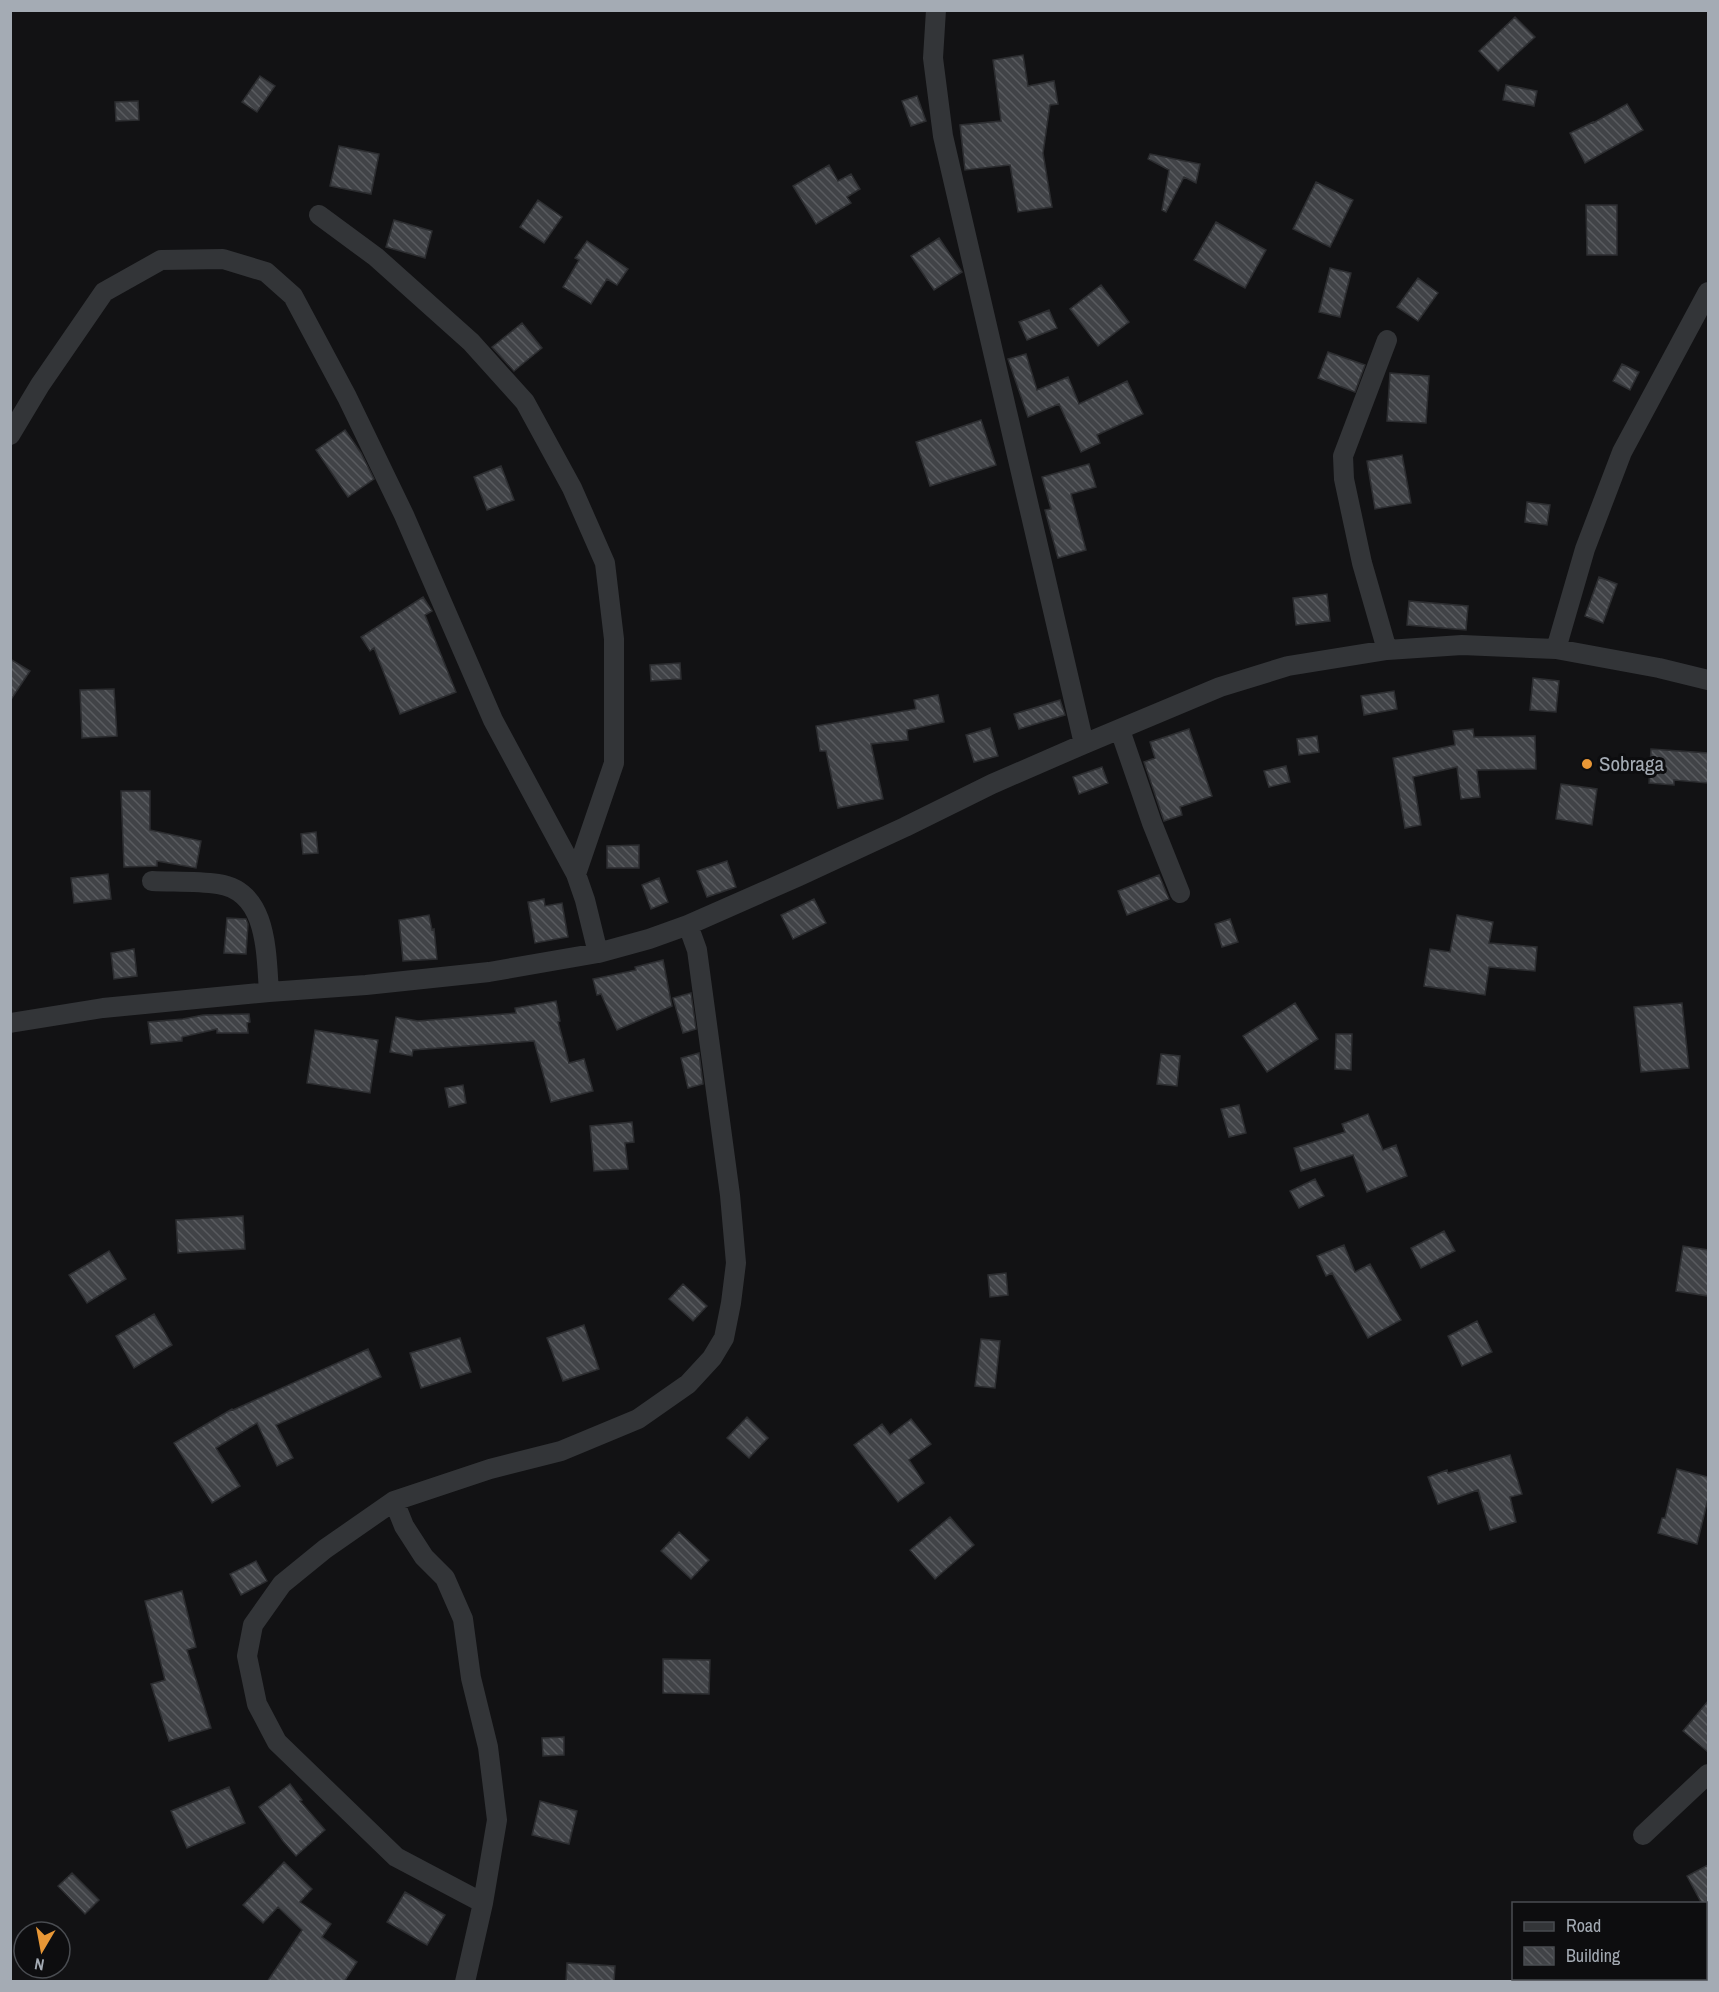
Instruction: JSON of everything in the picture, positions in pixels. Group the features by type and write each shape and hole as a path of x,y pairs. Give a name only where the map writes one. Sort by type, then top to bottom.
{"street":[{"path":"936,10 933,58 943,136 1084,744"},
{"path":"319,215 376,258 471,342 525,402 572,488 605,563 614,639 614,763 576,874"},
{"path":"10,435 40,385 104,291 161,260 223,259 266,272 292,296 347,397 404,515 493,720 576,874 598,953"},
{"path":"1556,649 1585,549 1622,452 1708,291"},
{"path":"1387,340 1343,456 1344,478 1362,563 1387,650"},
{"path":"10,1023 103,1008 489,972 598,953 649,939 688,925 810,871 992,784 1084,744 1220,687 1288,666 1387,650 1462,645 1556,649 1659,668 1708,680"},
{"path":"1120,730 1152,823 1180,893"},
{"path":"152,881 219,884 238,890 249,900 258,916 265,942 269,992"},
{"path":"483,1903 396,1857 277,1742 257,1704 248,1656 253,1624 282,1584 325,1549 394,1501 490,1469 561,1451 638,1419 688,1384 712,1358 724,1338 736,1263 731,1206 697,950 688,925"},
{"path":"394,1501 404,1526 424,1557 444,1578 463,1619 471,1678 488,1747 497,1820 483,1903 465,1982"},
{"path":"1643,1835 1708,1774"}],"building":[{"path":"1515,17 1535,37 1498,71 1479,51"},
{"path":"1023,55 1028,86 1054,81 1058,104 1050,105 1043,153 1052,207 1018,212 1010,165 965,170 960,125 1001,121 993,60"},
{"path":"260,76 275,86 257,112 242,102"},
{"path":"1506,85 1537,91 1534,106 1503,100"},
{"path":"917,96 926,121 911,126 902,101"},
{"path":"138,101 139,120 116,121 115,102"},
{"path":"1627,104 1643,130 1585,163 1570,133"},
{"path":"339,146 379,154 371,194 330,186"},
{"path":"1150,154 1200,164 1196,183 1184,177 1166,212 1162,210 1169,170 1148,159"},
{"path":"829,165 838,181 851,174 860,189 847,197 851,203 816,224 793,186"},
{"path":"1316,182 1353,200 1330,247 1293,229"},
{"path":"538,200 562,217 544,243 520,227"},
{"path":"1586,205 1617,205 1617,255 1587,255"},
{"path":"394,220 432,231 425,258 386,247"},
{"path":"1216,222 1266,250 1245,288 1194,260"},
{"path":"939,238 962,272 934,290 911,256"},
{"path":"587,241 628,269 617,285 607,279 591,304 563,287 579,260 575,258"},
{"path":"1330,268 1351,273 1340,317 1319,312"},
{"path":"1418,278 1438,293 1418,321 1397,307"},
{"path":"1101,285 1129,322 1098,346 1070,309"},
{"path":"1049,310 1057,328 1027,340 1019,322"},
{"path":"522,323 542,348 514,371 492,347"},
{"path":"1328,352 1365,365 1355,392 1318,378"},
{"path":"1026,354 1037,390 1068,377 1079,404 1127,381 1143,414 1097,435 1100,443 1081,452 1059,404 1028,417 1008,359"},
{"path":"1622,364 1639,372 1630,390 1613,381"},
{"path":"1390,373 1429,376 1426,423 1387,421"},
{"path":"981,420 996,465 930,486 916,442"},
{"path":"345,430 361,453 374,479 348,497 316,450"},
{"path":"1402,455 1411,503 1375,509 1367,461"},
{"path":"1089,464 1096,487 1071,494 1086,550 1058,558 1045,510 1051,509 1042,477"},
{"path":"501,466 514,500 487,510 474,477"},
{"path":"1527,502 1550,505 1547,525 1525,522"},
{"path":"1599,577 1617,584 1603,623 1585,616"},
{"path":"1327,594 1330,621 1296,625 1293,598"},
{"path":"423,597 432,611 425,615 456,692 400,714 374,648 370,651 361,637"},
{"path":"1409,601 1468,606 1466,630 1407,625"},
{"path":"10,659 30,671 10,701"},
{"path":"680,663 681,679 651,681 650,665"},
{"path":"1533,678 1559,681 1556,712 1530,710"},
{"path":"114,689 117,736 82,738 80,690"},
{"path":"1394,691 1397,709 1364,715 1361,696"},
{"path":"938,695 944,722 907,730 908,740 871,744 883,799 838,808 826,751 820,751 816,726 916,709 914,700"},
{"path":"1060,700 1065,715 1019,729 1014,714"},
{"path":"990,728 998,756 974,762 966,735"},
{"path":"1189,729 1212,796 1180,807 1182,815 1164,821 1144,762 1155,758 1150,742"},
{"path":"1473,729 1474,737 1535,736 1536,769 1477,770 1480,797 1461,799 1457,767 1413,777 1421,825 1405,828 1393,758 1455,745 1453,731"},
{"path":"1317,736 1319,752 1299,755 1297,739"},
{"path":"1651,749 1708,753 1708,783 1674,780 1674,785 1649,783"},
{"path":"1286,766 1290,782 1269,787 1264,771"},
{"path":"1102,767 1108,783 1079,794 1073,777"},
{"path":"1561,784 1597,789 1592,825 1556,819"},
{"path":"121,791 150,791 150,830 201,841 196,868 157,861 157,866 124,867"},
{"path":"316,832 318,853 303,854 301,834"},
{"path":"639,845 639,868 607,868 607,846"},
{"path":"727,861 736,887 707,897 697,871"},
{"path":"108,874 111,899 74,903 71,878"},
{"path":"1159,875 1169,899 1127,915 1118,891"},
{"path":"659,878 668,902 651,909 642,885"},
{"path":"544,899 545,906 562,903 568,937 535,943 528,902"},
{"path":"814,899 826,923 793,939 781,915"},
{"path":"429,915 432,930 434,929 437,959 403,961 399,920"},
{"path":"1457,915 1493,922 1489,943 1537,947 1535,971 1489,967 1485,995 1424,986 1430,949 1450,952"},
{"path":"227,918 246,919 248,924 246,954 224,953"},
{"path":"1230,919 1238,942 1222,947 1215,924"},
{"path":"134,949 137,976 114,979 111,953"},
{"path":"663,960 672,1006 617,1030 601,994 597,995 593,979 636,970 635,967"},
{"path":"691,993 696,1029 683,1033 673,998"},
{"path":"556,1001 560,1021 558,1022 569,1063 584,1059 593,1091 551,1102 534,1041 413,1050 412,1056 390,1052 396,1017 418,1021 516,1013 515,1008"},
{"path":"1295,1003 1318,1039 1267,1072 1243,1036"},
{"path":"1682,1003 1689,1068 1641,1072 1634,1007"},
{"path":"249,1014 248,1033 217,1033 217,1029 182,1037 182,1041 151,1044 148,1022 203,1015"},
{"path":"315,1030 378,1040 370,1093 307,1083"},
{"path":"1336,1034 1352,1034 1351,1070 1335,1069"},
{"path":"699,1053 703,1084 688,1088 681,1058"},
{"path":"1161,1054 1180,1056 1177,1086 1157,1084"},
{"path":"463,1085 466,1103 449,1107 445,1088"},
{"path":"1239,1105 1246,1133 1229,1137 1221,1109"},
{"path":"1368,1114 1383,1150 1396,1145 1407,1176 1367,1192 1353,1155 1301,1171 1294,1148 1345,1132 1342,1124"},
{"path":"632,1122 634,1142 625,1143 628,1169 594,1171 590,1126"},
{"path":"1315,1179 1324,1196 1299,1208 1290,1191"},
{"path":"243,1216 245,1249 178,1253 176,1220"},
{"path":"1444,1231 1455,1251 1421,1268 1411,1248"},
{"path":"1344,1245 1355,1272 1370,1264 1401,1320 1368,1338 1332,1273 1326,1276 1317,1256"},
{"path":"1683,1246 1708,1250 1708,1296 1676,1291"},
{"path":"109,1251 126,1279 87,1303 69,1275"},
{"path":"1006,1273 1008,1295 990,1297 988,1275"},
{"path":"683,1284 707,1306 693,1321 669,1299"},
{"path":"154,1314 172,1345 134,1368 116,1336"},
{"path":"1477,1321 1492,1352 1462,1366 1448,1336"},
{"path":"584,1325 599,1369 563,1381 547,1338"},
{"path":"460,1338 471,1372 421,1388 410,1353"},
{"path":"981,1339 1000,1341 995,1388 975,1386"},
{"path":"368,1349 381,1377 276,1425 293,1458 277,1466 257,1423 216,1448 240,1486 212,1503 174,1443 232,1409"},
{"path":"747,1417 768,1438 749,1458 727,1438"},
{"path":"911,1419 931,1444 909,1460 924,1483 898,1502 854,1445 882,1424 890,1435"},
{"path":"1510,1455 1522,1494 1510,1497 1516,1522 1490,1530 1478,1490 1438,1504 1428,1477 1447,1470 1448,1473"},
{"path":"1677,1469 1708,1477 1708,1499 1697,1544 1658,1533 1662,1518 1665,1518"},
{"path":"950,1517 974,1545 935,1579 910,1550"},
{"path":"679,1532 709,1560 691,1579 661,1551"},
{"path":"256,1561 267,1581 241,1595 230,1574"},
{"path":"182,1591 196,1647 187,1650 211,1728 169,1741 151,1684 165,1680 145,1601"},
{"path":"663,1659 710,1660 709,1694 663,1693"},
{"path":"1708,1701 1708,1752 1683,1731"},
{"path":"564,1737 564,1755 543,1756 542,1738"},
{"path":"290,1784 302,1800 300,1801 325,1830 296,1856 259,1807"},
{"path":"229,1787 245,1823 187,1848 171,1811"},
{"path":"540,1801 577,1811 569,1844 532,1835"},
{"path":"284,1862 312,1889 300,1902 331,1924 322,1937 357,1962 344,1982 267,1982 302,1930 278,1907 263,1923 243,1905"},
{"path":"1708,1865 1708,1915 1707,1902 1701,1902 1687,1876"},
{"path":"72,1873 99,1900 85,1914 58,1886"},
{"path":"405,1892 445,1915 427,1945 387,1922"},
{"path":"567,1963 615,1966 614,1982 566,1982"}],"place":[{"name":"Sobraga","path":"1587,764"}]}
